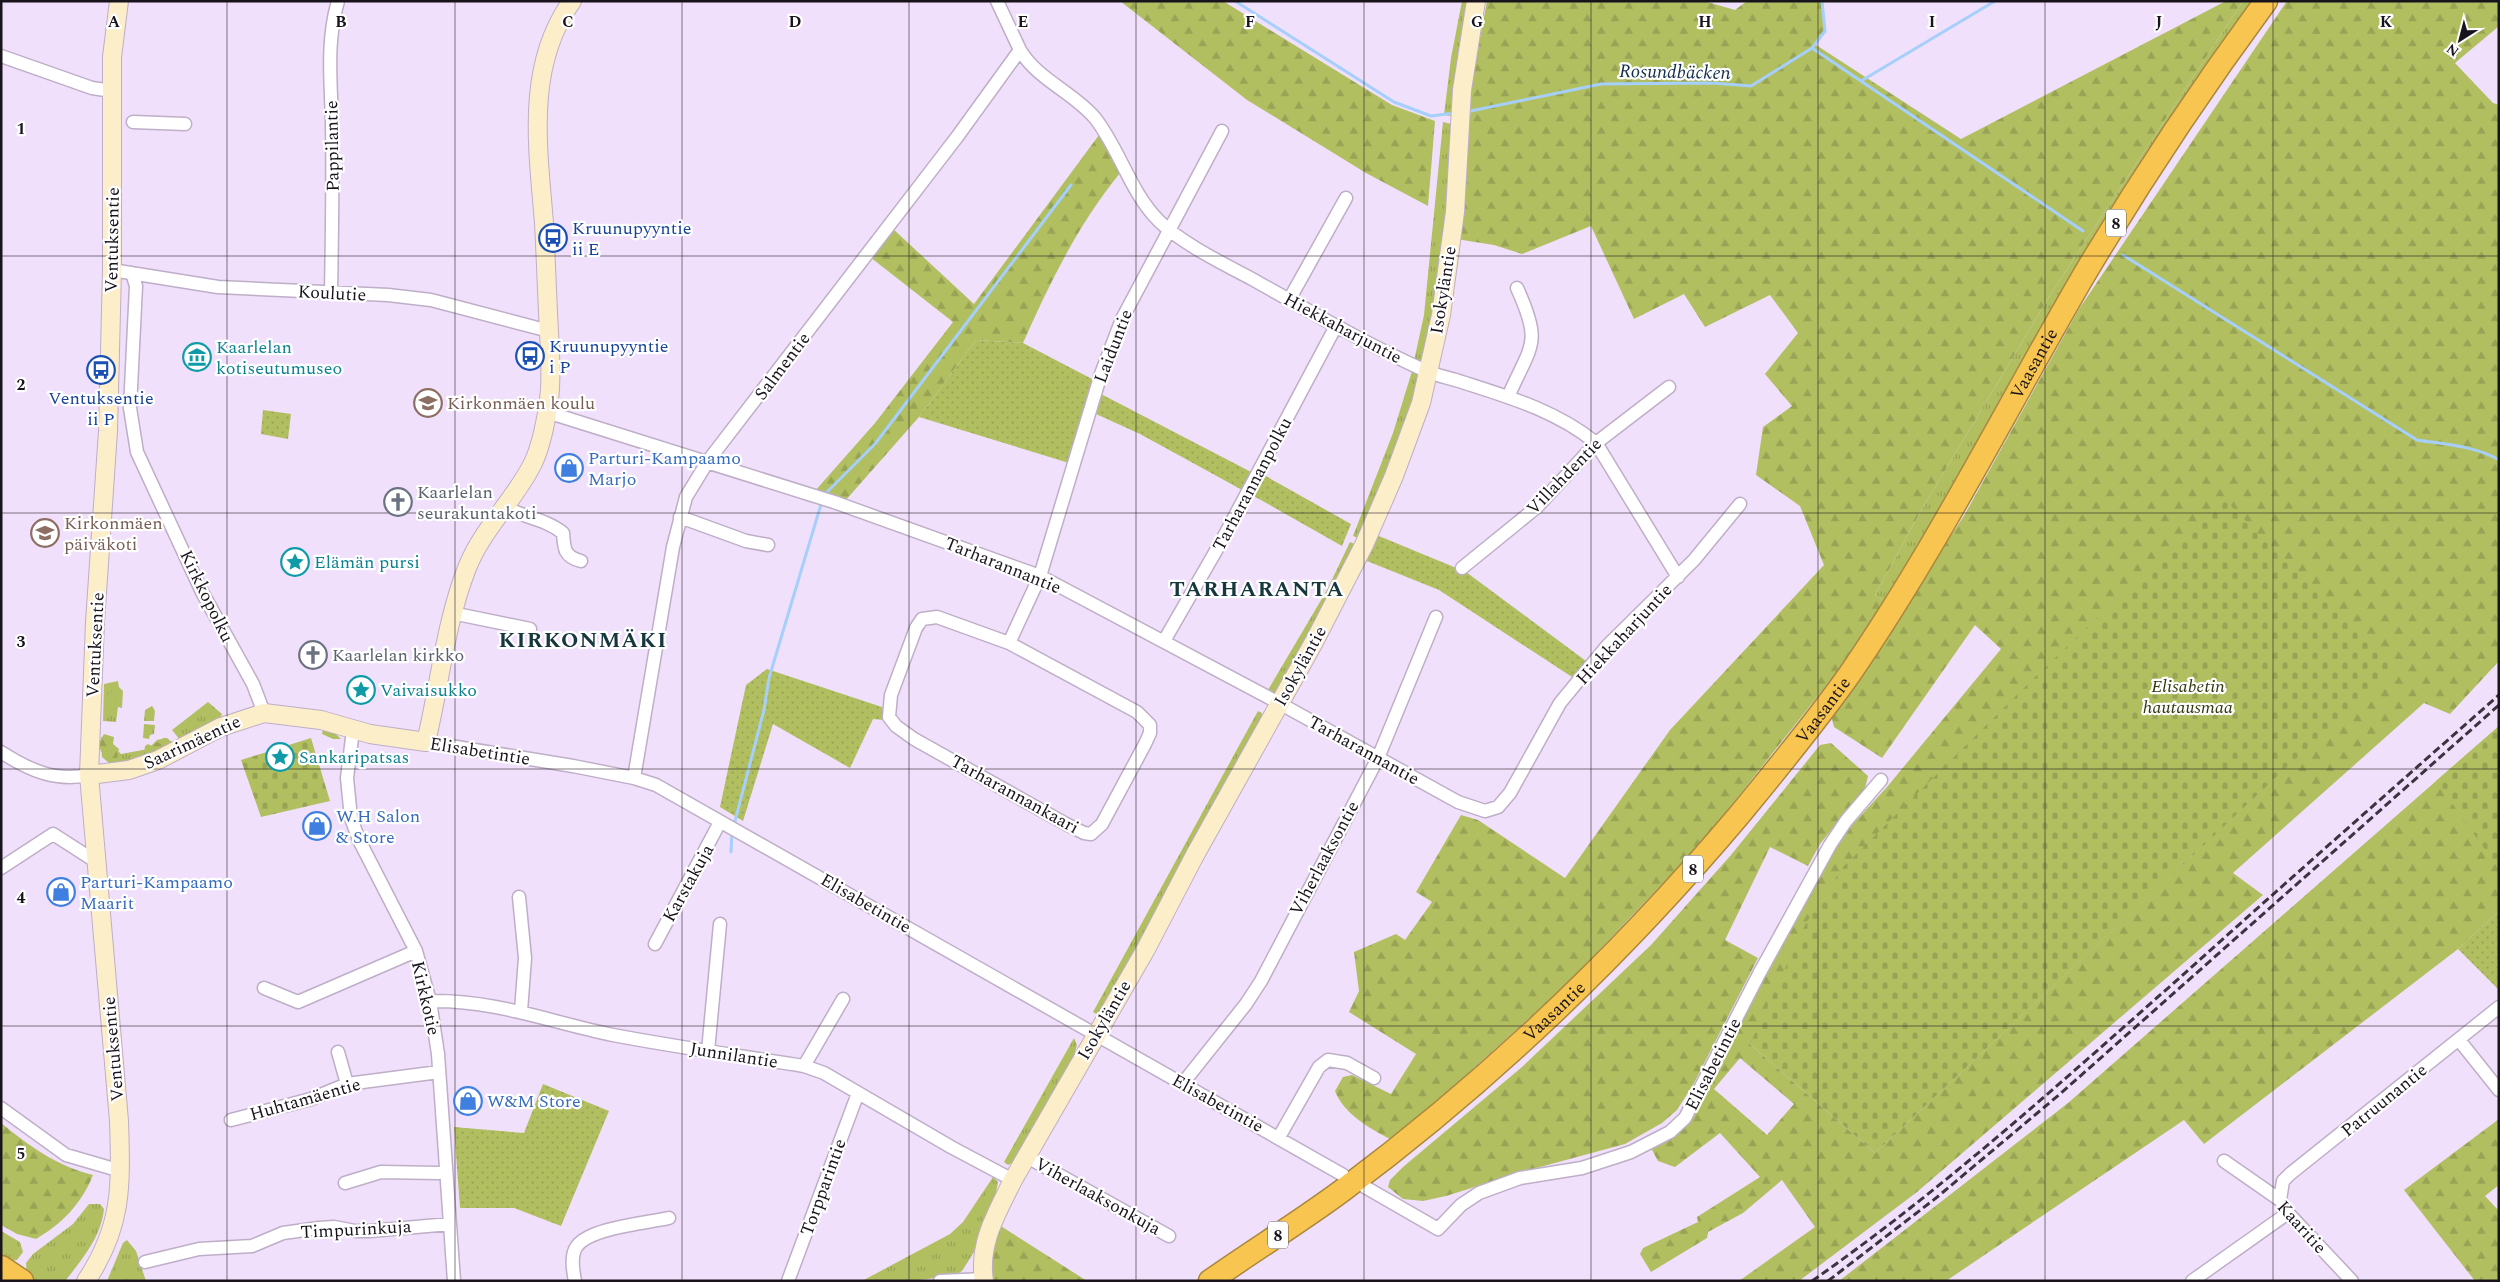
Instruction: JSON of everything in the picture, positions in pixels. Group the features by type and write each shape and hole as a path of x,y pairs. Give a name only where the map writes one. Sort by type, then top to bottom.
{"highway":[{"name":"Vaasantie","path":"1211,1280 1340,1192 1447,1108 1512,1051 1638,929 1697,864 1766,782 1816,720 1908,584 1984,456 2083,277 2127,205 2175,129 2266,1"},
{"path":"1,1267 22,1281"}],"street":[{"name":"Ventuksentie","path":"86,1281 108,1242 117,1212 121,1171 119,1121 89,776 108,430 112,270 112,91 114,28 119,1"},
{"name":"Pappilantie","path":"331,293 333,192 330,59 331,26 338,1"},
{"path":"426,742 452,613 468,566 503,506 534,461 547,412 551,370 544,235 537,150 539,100 549,43 559,19 572,1"},
{"path":"997,1 1020,50"},
{"name":"Isokyläntie","path":"984,1280 983,1250 996,1215 1013,1180 1096,1035 1314,642 1375,524 1408,438 1429,372 1452,238 1458,174 1462,90 1476,1"},
{"name":"Hiekkaharjuntie","path":"1020,50 1036,70 1076,101 1094,118 1112,143 1137,192 1157,220 1169,231 1336,326 1429,372 1508,397 1552,414 1596,443 1678,577"},
{"name":"Salmentie","path":"634,778 673,547 680,517 694,481 957,137 1020,50"},
{"path":"1,56 92,88 112,91"},
{"path":"133,122 185,124"},
{"name":"Laiduntie","path":"1040,576 1110,347 1122,318 1222,131"},
{"path":"1289,300 1346,198"},
{"name":"Koulutie","path":"112,270 218,287 432,300 549,331"},
{"name":"Kirkkopolku","path":"132,273 136,286 130,408 137,452 202,592 253,684 264,713"},
{"path":"1508,397 1531,349 1533,338 1532,326 1518,288"},
{"name":"Tarharannanpolku","path":"1164,641 1222,542 1336,326"},
{"name":"Villahdentie","path":"1462,568 1537,507 1596,443 1669,387"},
{"name":"Tarharannantie","path":"547,412 822,498 1040,576 1279,703 1458,802 1485,811"},
{"name":"Hiekkaharjuntie","path":"1485,811 1498,807 1510,793 1550,718 1576,684 1608,646 1678,577 1740,504"},
{"path":"503,506 515,513 557,528 563,532 567,555 581,561"},
{"path":"680,517 746,541 768,545"},
{"path":"1009,643 1040,576"},
{"path":"452,613 530,629"},
{"name":"Tarharannankaari","path":"937,617 1009,643 1137,712 1150,725 1150,733 1145,744 1102,824 1091,834 1084,833 1066,824 914,739 896,726 889,717 891,695 916,628 922,619 937,617"},
{"name":"Viherlaaksontie","path":"1183,1083 1246,1004 1261,981 1378,758 1436,617"},
{"name":"Saarimäentie","path":"89,776 129,770 158,760 221,727 264,713 321,720 352,730"},
{"name":"Elisabetintie","path":"352,730 634,778 656,785 1343,1175"},
{"name":"Kirkkotie","path":"352,730 347,778 351,818 360,840 416,951 430,1001 438,1072 454,1281"},
{"path":"1,752 36,772 52,777 77,778 89,776"},
{"name":"Elisabetintie","path":"1365,1187 1438,1229 1461,1205 1479,1193 1520,1178 1582,1168 1643,1147 1670,1132 1685,1118 1698,1096 1754,983 1830,846 1846,821 1882,780"},
{"name":"Karstakuja","path":"655,944 729,827"},
{"path":"1,868 52,834 95,861"},
{"path":"519,897 525,958 521,1011"},
{"path":"708,1051 720,924"},
{"path":"264,988 298,1002 416,951"},
{"path":"804,1066 843,999"},
{"name":"Junnilantie","path":"430,1001 478,1003 521,1011 613,1035 804,1066 824,1073 1013,1180"},
{"name":"Patruunantie","path":"2280,1200 2283,1181 2290,1174 2499,1006"},
{"path":"2458,1040 2499,1090"},
{"path":"338,1052 347,1084"},
{"path":"1279,1137 1319,1066 1328,1060 1347,1063 1374,1078"},
{"name":"Huhtamäentie","path":"231,1120 311,1099 347,1084 438,1072"},
{"name":"Torpparintie","path":"788,1281 858,1093"},
{"path":"1,1108 66,1155 121,1171"},
{"name":"Viherlaaksonkuja","path":"1027,1156 1169,1236"},
{"name":"Kaaritie","path":"2224,1161 2280,1200 2288,1213 2352,1281"},
{"path":"345,1183 381,1172 439,1173 446,1171"},
{"path":"2192,1281 2288,1213"},
{"path":"576,1281 574,1254 576,1246 590,1235 668,1218"},
{"name":"Timpurinkuja","path":"146,1262 199,1249 252,1246 283,1234 319,1228 334,1227 370,1231 450,1224"},
{"path":"940,1281 984,1280"}],"green space":[{"path":"1120,1 1223,1 1392,105 1435,121 1428,206 1366,173 1247,100"},
{"path":"1462,1 1471,1 1457,117 1444,115 1451,58"},
{"path":"1487,1 1704,1 1735,10 1747,1 1821,1 1825,31 1816,45 1961,139 2226,1 2243,1 2052,292 1922,509 1875,595 1884,601 1844,663 1703,841 1568,983 1431,1107 1390,1139 1358,1120 1344,1107 1335,1091 1343,1077 1352,1075 1391,1094 1416,1054 1349,1012 1359,991 1354,952 1396,934 1405,940 1432,902 1416,892 1461,815 1478,820 1565,878 1670,730 1824,565 1800,506 1756,475 1763,427 1792,406 1765,374 1798,333 1770,295 1705,327 1684,294 1634,319 1591,226 1522,254 1494,245 1456,239 1467,108"},
{"path":"2243,1 2253,1 1884,601 1875,595 1922,509 2052,292"},
{"path":"2287,1 2499,1 2499,26 2455,63 2493,103 2499,105 2499,661 2450,714 2424,703 2233,873 2263,895 1917,1192 1799,1281 1739,1281 1815,1227 1782,1180 1743,1213 1708,1232 1707,1238 1651,1272 1640,1254 1643,1248 1698,1222 1697,1217 1760,1177 1720,1133 1675,1167 1658,1161 1651,1148 1690,1120 1720,1069 1759,985 1835,848 1853,824 1887,787 2001,649 1975,625 1882,758 1834,727 1831,715 1860,676 1965,514 2079,309","holes":["2392,668 1875,1153 1750,1044","1740,1058 1794,1104 1767,1135 1714,1089"]},
{"path":"1443,122 1456,125 1453,174 1426,366 1414,361 1424,315"},
{"path":"1099,135 1120,173 1091,213 1066,255 1023,343 976,340 919,417 845,501 815,491 875,423 953,322 870,257 892,228 974,304"},
{"path":"976,340 1023,343 1094,380 1069,463 919,417"},
{"path":"1413,368 1424,373 1363,540 1353,536 1393,433"},
{"path":"1101,394 1253,473 1244,491 1140,434 1096,414"},
{"path":"263,410 291,414 288,439 261,434"},
{"path":"1262,474 1351,524 1342,546 1252,495"},
{"name":"Elisabetin hautausmaa","path":"2223,498 2393,668 1875,1153 1750,1044 1806,923 1843,867 2033,679"},
{"path":"1374,534 1466,572 1586,661 1572,677 1439,590 1362,559"},
{"path":"1350,542 1359,546 1279,697 1268,690 1327,590"},
{"path":"767,669 882,707 884,720 873,719 850,768 773,724 743,821 720,807 746,685"},
{"path":"118,681 119,687 123,691 122,708 118,707 116,722 103,721 104,684"},
{"path":"114,692 117,693 117,703 110,704 107,703 106,696 107,693"},
{"path":"208,702 222,714 220,719 180,740 172,730"},
{"path":"152,706 155,711 154,721 144,721 145,710"},
{"path":"1258,711 1262,713 1261,723 1098,1015 1093,1012"},
{"path":"144,724 155,725 154,734 150,735 149,739 143,738"},
{"path":"2499,726 2499,911 2458,949 2204,1144 2184,1120 1946,1281 1839,1281 2068,1103"},
{"path":"2499,726 2499,869 2436,781"},
{"path":"323,729 334,732 341,739 333,739 322,734"},
{"path":"104,734 114,737 113,744 119,749 117,758 104,758 98,744"},
{"path":"101,737 112,738 113,746 121,754 148,749 157,740 166,738 170,748 125,763 109,763 102,757"},
{"path":"163,738 167,738 173,743 147,756 144,754 145,746 148,744 152,746 157,742 160,744"},
{"path":"311,738 330,801 261,817 241,760"},
{"path":"1831,743 1868,776 1865,788 1820,844 1808,866 1770,847 1725,940 1758,958 1693,1085 1677,1110 1662,1123 1625,1144 1529,1170 1446,1196 1423,1201 1403,1199 1388,1187 1390,1180 1403,1167 1522,1067 1651,945 1731,855 1820,745"},
{"path":"2499,911 2499,990 2458,949"},
{"path":"1074,1038 1077,1045 1074,1056 1014,1162 1008,1165 1004,1162"},
{"path":"543,1084 609,1111 561,1226 514,1208 460,1208 454,1127 524,1133"},
{"path":"2499,1119 2499,1185 2485,1196 2499,1211 2499,1281 2475,1281 2404,1190"},
{"path":"1,1123 33,1147 56,1161 93,1175 77,1204 63,1220 36,1239 17,1234 1,1225"},
{"path":"993,1177 998,1182 995,1198 981,1226 974,1252 962,1271 954,1276 909,1281 862,1281 950,1234 963,1222"},
{"path":"89,1204 100,1204 104,1209 95,1238 79,1264 66,1280 33,1281 27,1276 26,1263 33,1254 73,1224"},
{"path":"996,1223 1087,1281 993,1281 989,1257"},
{"path":"1,1231 20,1242 23,1252 17,1260 9,1261 1,1257"},
{"path":"127,1240 136,1251 146,1281 107,1281 123,1243"}],"waterway":[{"name":"Rosundbäcken","path":"1235,1 1394,102 1431,116 1454,113"},
{"path":"1812,48 1825,31 1822,1"},
{"path":"1861,81 1995,1"},
{"name":"Rosundbäcken","path":"1466,112 1601,84 1712,83 1751,86 1812,48 2083,231"},
{"path":"824,495 875,444 1071,185"},
{"path":"2123,255 2417,440 2470,449 2499,460"},
{"path":"734,825 764,710 769,678 822,501"},
{"path":"731,852 732,831"}],"railway":[{"path":"1812,1281 1907,1211 1998,1136 2499,695"},
{"path":"1828,1281 1936,1198 2060,1094 2499,705"}],"place":[{"name":"Kruunupyyntie ii E","path":"553,238"},
{"name":"Kruunupyyntie i P","path":"530,356"},
{"name":"Kaarlelan kotiseutumuseo","path":"197,357"},
{"name":"Ventuksentie ii P","path":"101,370"},
{"name":"Kirkonmäen koulu","path":"428,403"},
{"name":"Parturi-Kampaamo Marjo","path":"569,468"},
{"name":"Kaarlelan seurakuntakoti","path":"398,502"},
{"name":"Kirkonmäen päiväkoti","path":"45,533"},
{"name":"Elämän pursi","path":"295,562"},
{"name":"Kaarlelan kirkko","path":"313,655"},
{"name":"Vaivaisukko","path":"361,690"},
{"name":"Sankaripatsas","path":"280,757"},
{"name":"W.H Salon & Store","path":"317,826"},
{"name":"Parturi-Kampaamo Maarit","path":"61,892"},
{"name":"W&M Store","path":"468,1101"}],"district":[{"name":"TARHARANTA","path":"1257,588"},
{"name":"KIRKONMÄKI","path":"583,639"}]}
